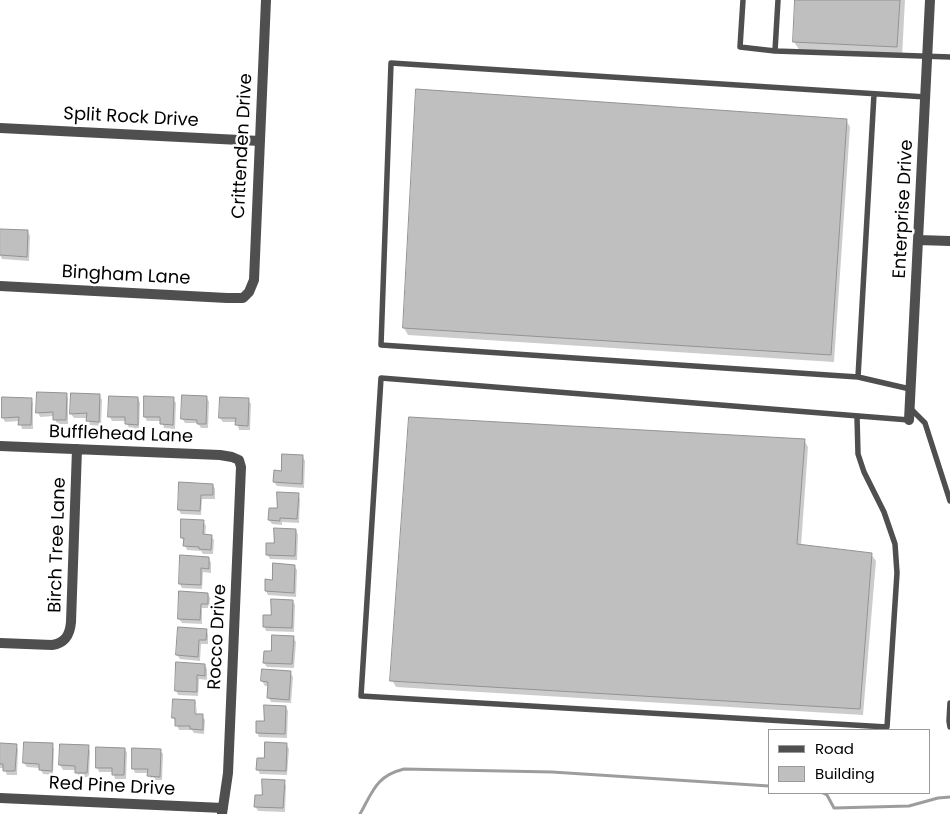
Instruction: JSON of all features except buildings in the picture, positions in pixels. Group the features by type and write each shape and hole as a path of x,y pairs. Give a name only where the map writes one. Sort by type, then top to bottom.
{"street":[{"name":"Crittenden Drive","path":"249,292 254,280 266,0"},
{"name":"Enterprise Drive","path":"909,420 930,0"},
{"name":"Split Rock Drive","path":"0,128 260,141"},
{"path":"918,240 950,241"},
{"name":"Bingham Lane","path":"0,286 227,298 243,298 249,292"},
{"name":"Bufflehead Lane","path":"0,446 220,455 239,460"},
{"name":"Birch Tree Lane","path":"0,643 58,644 64,640 70,630 72,622 77,449"},
{"name":"Rocco Drive","path":"223,811 228,774 236,609 241,467 239,460"},
{"name":"Red Pine Drive","path":"0,798 223,811"}],"lane":[{"path":"743,0 740,47 775,51 950,57"},
{"path":"775,51 778,0"},
{"path":"910,390 858,377 381,345 391,63 926,97"},
{"path":"858,377 874,94"},
{"path":"857,417 858,454 864,472 884,512 895,544 897,573 887,727 362,696 381,378 909,420"},
{"path":"910,408 925,423 950,501"},
{"path":"950,703 950,727"}],"waterway":[{"path":"360,814 381,780 404,769 552,772 768,786"},
{"path":"825,794 834,808 909,806 938,798 950,797"}]}
